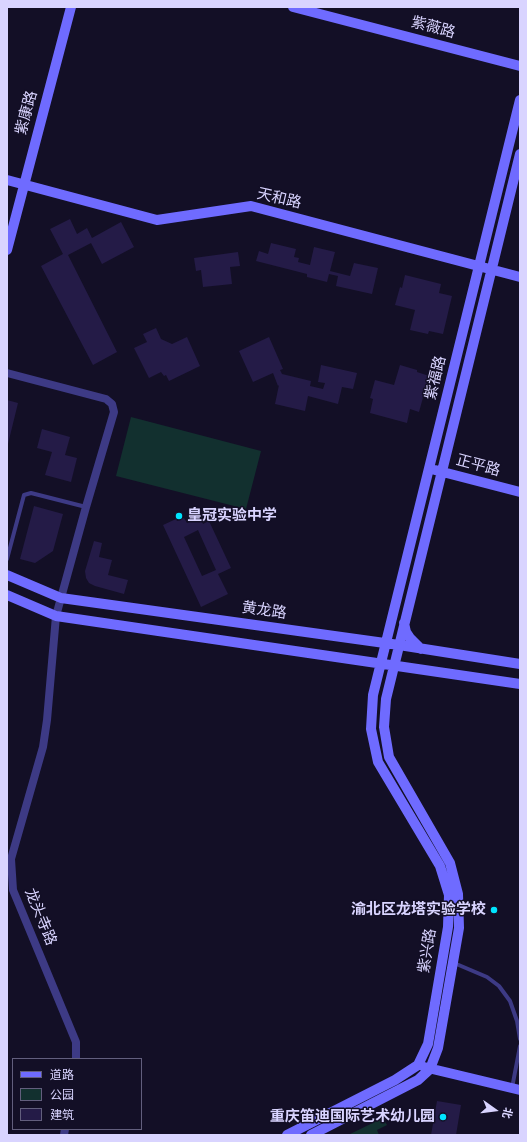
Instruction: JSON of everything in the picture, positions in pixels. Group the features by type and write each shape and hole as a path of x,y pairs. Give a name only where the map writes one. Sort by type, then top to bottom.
{"main road":[{"name":"紫康路","path":"7,250 70,7"},
{"name":"紫薇路","path":"293,7 520,66"},
{"name":"紫福路","path":"381,663 520,100"},
{"name":"紫福路","path":"394,665 520,154"},
{"name":"天和路","path":"7,180 157,220 251,206 520,277"},
{"name":"正平路","path":"429,468 520,492"},
{"name":"黄龙路","path":"7,575 61,598 386,643 520,664"},
{"path":"7,595 56,616 520,684"},
{"path":"404,623 410,638 421,649"},
{"name":"紫兴路","path":"381,663 373,695 370,729 378,762 440,866 449,895 448,927 428,1044 418,1065"},
{"name":"紫兴路","path":"311,1135 418,1080 430,1069 438,1048 458,928 458,894 450,863 389,756 384,726 386,699 394,665"},
{"path":"287,1135 395,1080 418,1065 516,1089"}],"street":[{"name":"龙头寺路","path":"7,373 106,399 112,404 114,412 56,616 47,720 43,747 11,859 13,890 76,1042 76,1058"}],"lane":[{"path":"7,559 24,496 31,493 86,507"},
{"path":"453,963 487,977 499,986 510,1001 517,1021 520,1039"},
{"path":"516,1089 520,1046"}],"green space":[{"path":"131,417 261,451 246,509 116,476"},
{"path":"383,1118 387,1125 377,1130 379,1135 348,1135"}],"building":[{"path":"70,219 77,234 87,228 92,238 121,222 134,247 102,264 91,243 68,255 117,352 93,365 41,266 63,254 50,229"},
{"path":"271,243 296,249 294,257 299,258 298,262 310,265 314,247 335,252 330,271 350,276 354,263 378,268 372,294 336,286 338,276 329,274 327,282 307,277 307,274 256,261 259,251 268,254"},
{"path":"238,252 240,266 230,267 232,284 203,287 201,270 196,271 194,258"},
{"path":"405,275 441,284 439,293 452,296 443,334 429,331 428,334 410,330 415,310 395,305 400,287 402,288"},
{"path":"156,328 161,339 172,344 187,337 200,366 169,381 166,375 164,376 161,372 149,378 134,348 147,342 143,334"},
{"path":"269,337 283,369 280,370 282,374 311,381 310,386 323,389 325,383 318,382 321,365 357,373 353,389 342,387 338,404 308,396 305,411 275,404 279,385 278,386 273,373 253,382 239,351"},
{"path":"400,365 417,370 417,372 429,376 419,412 410,409 407,423 370,413 373,399 370,398 375,380 394,385"},
{"path":"7,400 18,403 8,444 7,444"},
{"path":"42,429 70,437 65,455 77,458 71,482 45,475 52,452 37,448"},
{"path":"34,506 63,514 53,551 35,563 20,559"},
{"path":"200,517 203,524 209,521 231,568 218,574 228,594 201,607 163,525 176,519 177,521 184,518 187,523","holes":["198,530 216,570 202,576 184,537"]},
{"path":"94,541 102,543 99,557 112,560 108,575 128,580 124,594 95,586 89,583 86,578 85,571"},
{"path":"437,1101 461,1105 456,1135 431,1135"}],"place":[{"name":"皇冠实验中学","path":"179,516"},
{"name":"渝北区龙塔实验学校","path":"494,910"},
{"name":"重庆笛迪国际艺术幼儿园","path":"443,1117"}]}
